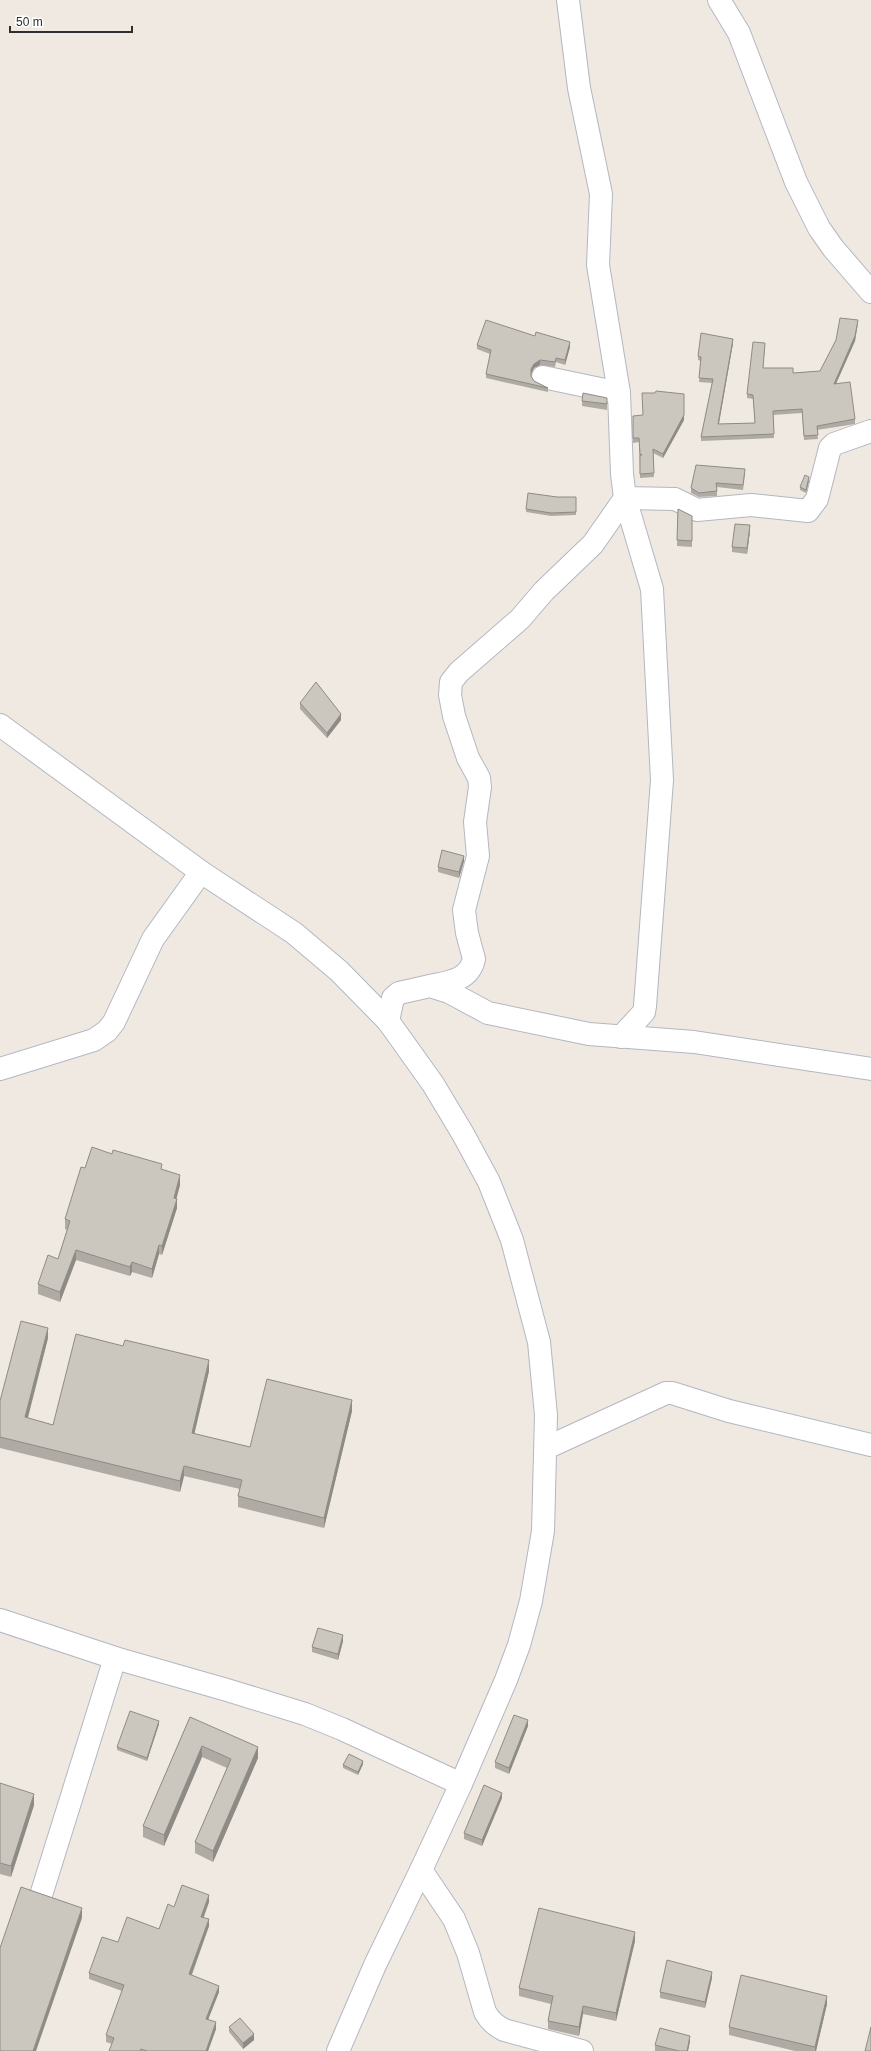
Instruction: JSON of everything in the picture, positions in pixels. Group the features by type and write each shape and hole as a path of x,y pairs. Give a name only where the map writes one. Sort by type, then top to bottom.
{"street":[{"path":"568,0 579,88 601,194 598,265 619,393 622,474 625,498 652,589 662,780 645,1006 644,1012 621,1037"},
{"path":"719,0 739,33 796,182 819,228 833,248 871,292"},
{"path":"543,377 619,393"},
{"path":"625,498 675,499 697,510 751,505 808,511 817,499 830,448 834,444 871,431"},
{"path":"388,1021 393,998 399,994 457,980 466,974 474,959 467,933 464,910 478,856 475,822 480,787 479,778 468,758 454,716 450,695 451,682 464,666 520,619 544,591 593,544 625,498"},
{"path":"0,725 201,872 294,933 339,971 388,1021 433,1084 463,1134 489,1182 512,1240 539,1342 546,1415 544,1531 531,1601 519,1645 506,1680 461,1784 422,1870 374,1965 338,2051"},
{"path":"0,1069 94,1040 107,1031 114,1022 153,939 201,872"},
{"path":"430,986 449,992 488,1013 589,1034 694,1042 871,1069"},
{"path":"546,1448 666,1393 672,1393 729,1411 871,1445"},
{"path":"0,1620 115,1658 305,1714 342,1729 461,1784"},
{"path":"42,1892 115,1658"},
{"path":"422,1870 454,1919 468,1953 485,2012 489,2019 495,2025 504,2030 582,2051"}],"building":[{"path":"840,318 858,320 855,336 834,384 850,382 855,419 817,426 818,435 804,436 802,409 773,411 774,434 701,437 713,379 699,378 701,357 698,356 701,333 733,339 718,424 755,423 753,395 747,394 753,342 765,343 763,368 793,368 793,373 820,371 836,340"},
{"path":"486,320 535,336 536,332 570,342 565,360 556,358 555,362 540,360 534,364 531,369 531,376 534,381 548,388 486,374 491,350 477,345"},
{"path":"656,391 684,394 684,415 663,454 653,449 654,473 640,474 640,455 642,455 640,454 639,438 633,438 633,416 643,415 642,393 655,393"},
{"path":"583,393 607,398 607,404 582,401"},
{"path":"696,465 745,469 743,485 716,483 717,491 699,493 691,488"},
{"path":"805,475 809,477 806,490 800,487"},
{"path":"528,493 557,497 576,497 576,512 551,513 526,509"},
{"path":"678,509 692,516 692,541 677,540"},
{"path":"735,524 750,525 747,548 732,547"},
{"path":"316,682 341,714 327,733 300,703"},
{"path":"442,850 464,856 459,872 438,867"},
{"path":"92,1147 112,1154 113,1150 162,1164 161,1169 180,1175 174,1198 177,1199 162,1246 159,1245 152,1269 132,1262 130,1267 76,1250 60,1292 38,1284 48,1255 58,1259 70,1221 65,1219 81,1167 85,1168"},
{"path":"21,1321 48,1328 25,1417 53,1425 76,1334 123,1346 125,1340 209,1360 192,1433 250,1447 267,1379 352,1400 324,1518 238,1496 242,1480 184,1466 180,1481 0,1437 0,1401"},
{"path":"318,1628 343,1635 338,1654 312,1647"},
{"path":"130,1711 159,1721 147,1758 117,1747"},
{"path":"514,1715 528,1720 509,1768 495,1762"},
{"path":"190,1717 258,1747 213,1851 195,1842 231,1759 202,1746 164,1835 143,1826"},
{"path":"349,1754 363,1761 358,1772 343,1765"},
{"path":"0,1783 34,1794 11,1866 0,1863"},
{"path":"484,1785 502,1793 482,1840 464,1833"},
{"path":"182,1885 209,1895 201,1917 209,1919 189,1974 219,1986 206,2019 216,2022 206,2051 147,2051 141,2049 140,2051 109,2051 114,2038 106,2035 124,1985 89,1973 102,1937 118,1942 127,1917 159,1929 168,1904 174,1907"},
{"path":"21,1887 82,1908 33,2051 0,2051 0,1948"},
{"path":"539,1908 635,1932 616,2013 583,2006 579,2027 548,2021 553,1996 519,1988"},
{"path":"667,1960 712,1972 705,2002 660,1992"},
{"path":"741,1975 827,1996 815,2047 729,2027"},
{"path":"240,2018 254,2034 243,2043 229,2027"},
{"path":"871,2027 871,2051 865,2051"},
{"path":"660,2028 690,2036 687,2051 679,2051 655,2045"}]}
